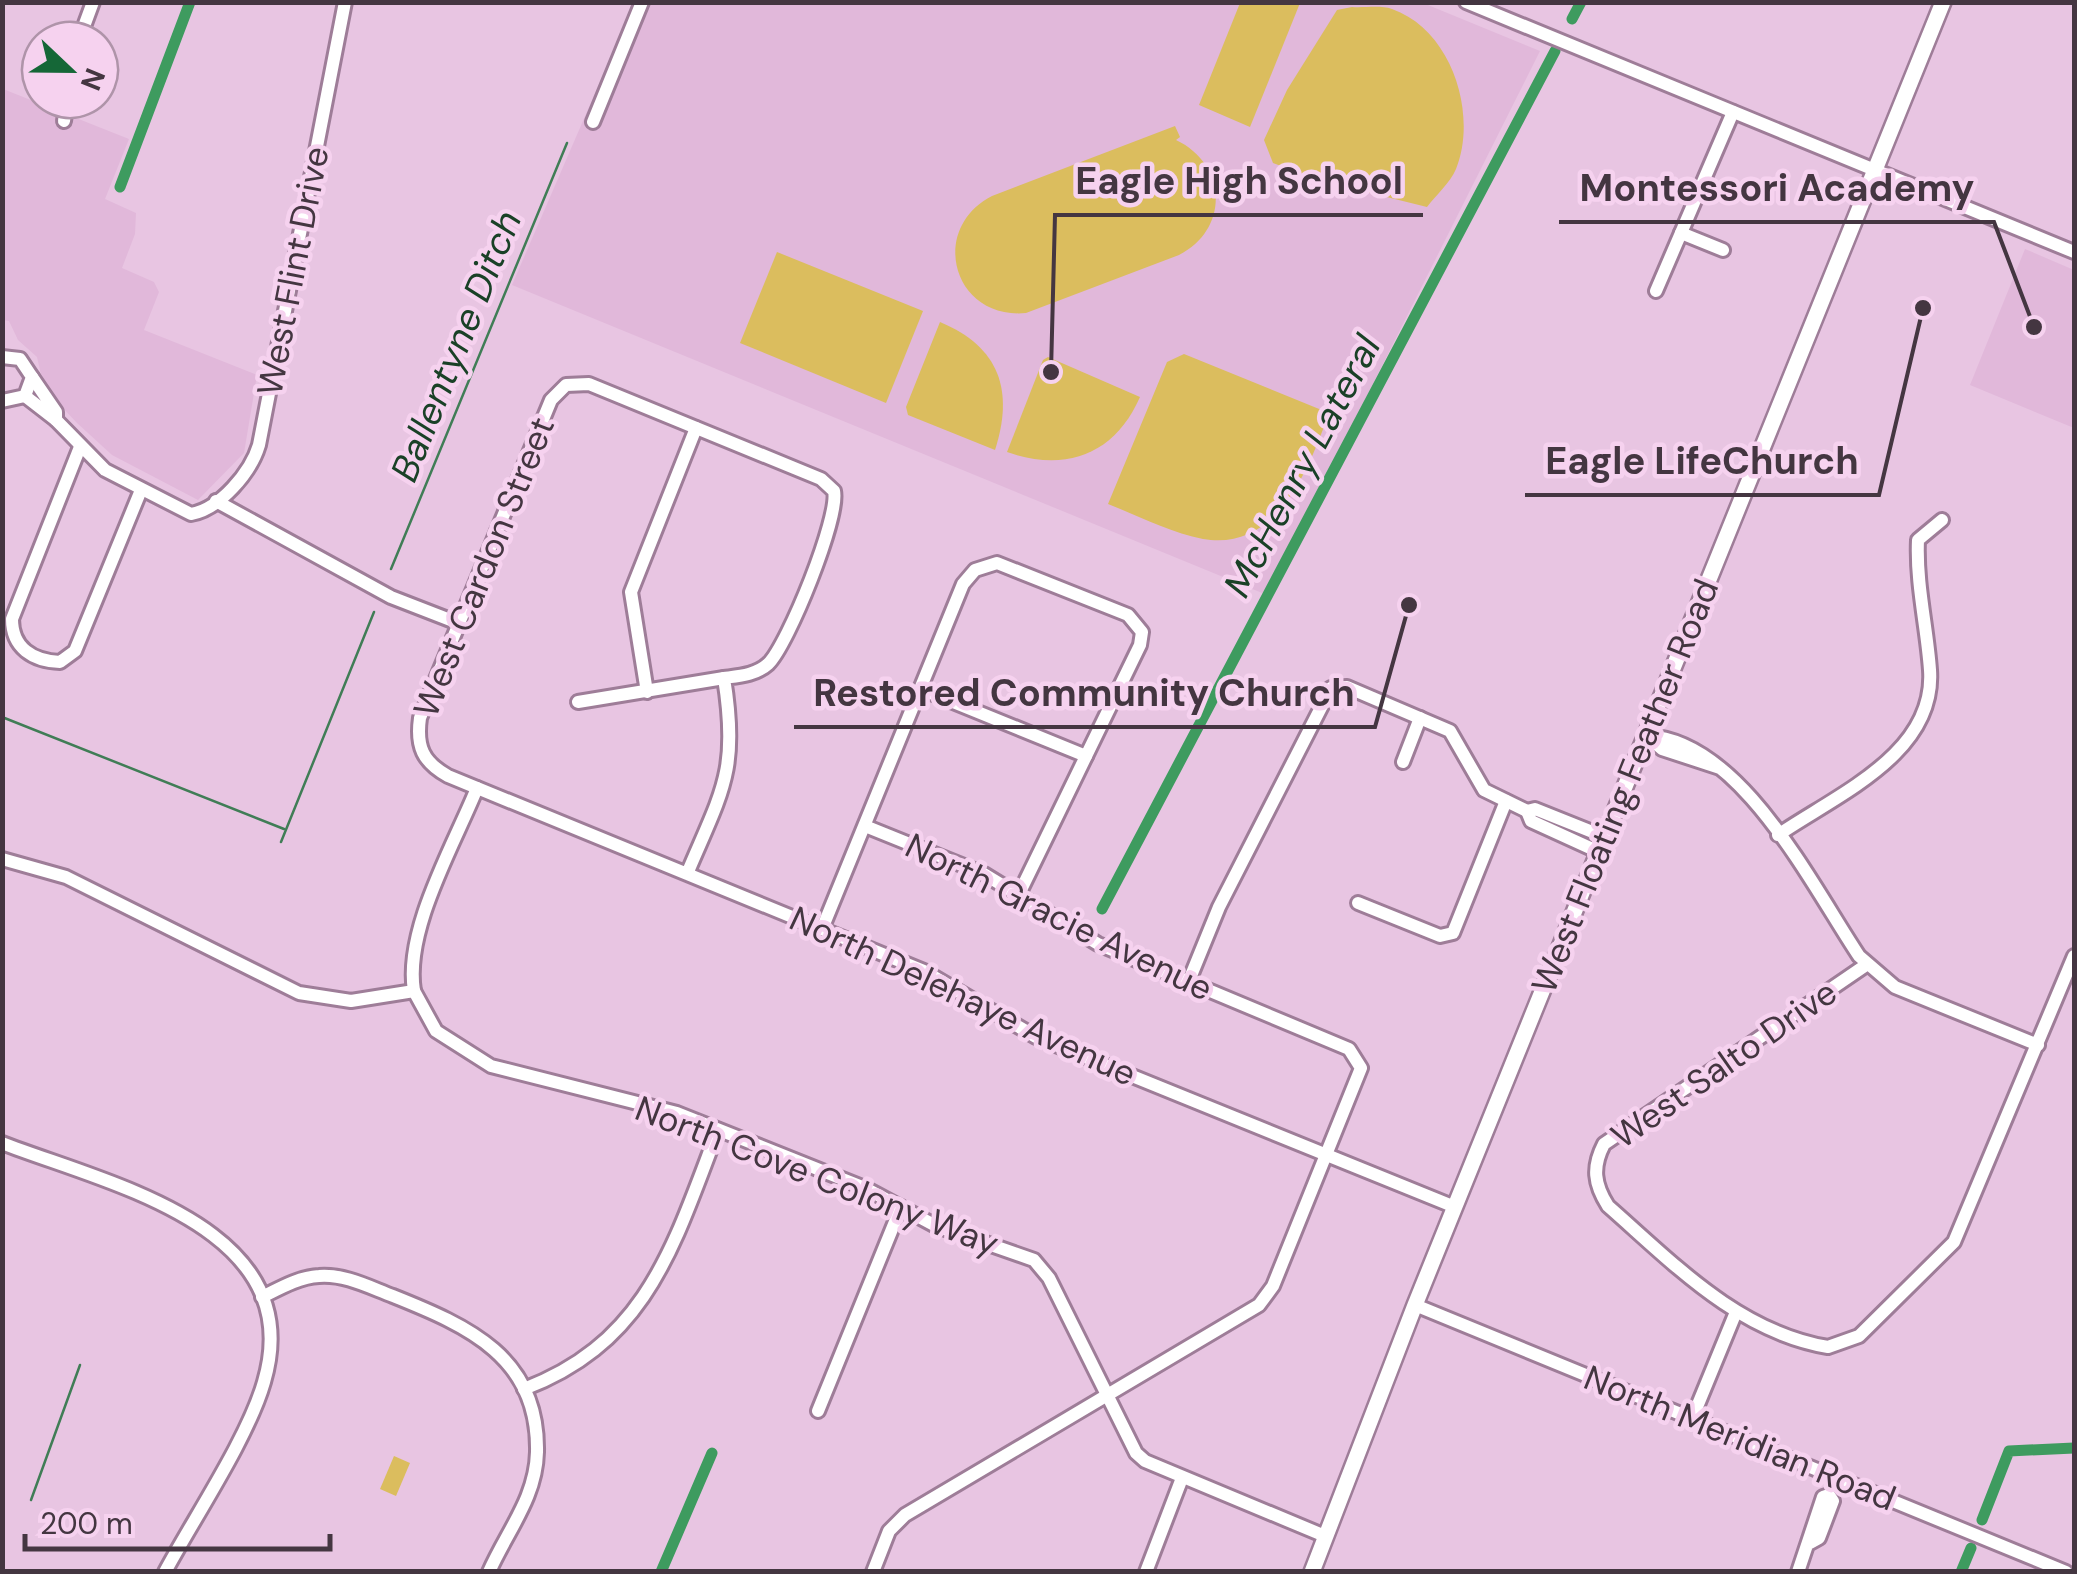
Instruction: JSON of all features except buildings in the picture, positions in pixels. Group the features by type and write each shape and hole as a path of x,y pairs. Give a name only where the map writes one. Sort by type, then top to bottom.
{"main road":[{"name":"West Floating Feather Road","path":"1312,1572 1414,1305 1944,2"}],"street":[{"name":"West Flint Drive","path":"141,490 184,513 196,514 216,501 250,468 259,445 345,2"},
{"path":"593,122 642,2"},
{"path":"1466,2 2074,252"},
{"path":"1656,291 1733,112"},
{"path":"1681,233 1722,250"},
{"path":"2,358 20,359 56,412 56,420"},
{"path":"25,396 32,377"},
{"name":"West Cardon Street","path":"422,754 417,738 420,718 551,400 566,385 588,384 696,428"},
{"path":"2,401 25,396"},
{"path":"25,396 56,420 105,470 141,490 70,658 48,661 24,651 12,633 12,620 80,448"},
{"path":"578,702 647,692 760,670 780,649 835,515 834,491 821,479 696,428 631,592 647,692"},
{"path":"216,501 391,596 458,624"},
{"path":"1778,835 1890,759 1920,723 1931,674 1918,540 1942,520"},
{"path":"822,929 964,584 981,566 1006,565 1128,614 1140,626 1140,645 1019,894"},
{"path":"687,874 727,780 732,755 724,678"},
{"path":"1188,983 1220,907 1331,688 1348,687 1450,731 1484,790 1527,811 1531,821 1601,844"},
{"path":"920,689 1086,756"},
{"path":"1404,762 1420,718"},
{"path":"1647,736 1667,736 1704,752 1746,789 1866,965 1896,986 2038,1046"},
{"name":"North Delehaye Avenue","path":"422,754 431,766 477,788 924,971 1036,1037 1455,1206"},
{"path":"2,859 66,878 299,993 351,1001 414,991 411,960 418,933 477,788"},
{"path":"1358,903 1448,936 1453,933 1506,800"},
{"name":"North Gracie Avenue","path":"865,826 984,874 1098,944 1348,1048 1359,1060 1361,1076 1328,1155"},
{"path":"1692,1418 1736,1312 1828,1347 1859,1336 1954,1242 2074,956"},
{"name":"West Salto Drive","path":"1736,1312 1710,1295 1608,1206 1598,1191 1594,1172 1604,1144 1866,965"},
{"name":"North Cove Colony Way","path":"414,991 436,1031 491,1066 665,1110 865,1188 964,1237 1034,1260 1049,1278 1136,1453 1182,1478 1325,1536"},
{"path":"524,1389 575,1366 629,1320 672,1250 718,1130"},
{"path":"2,1143 201,1224 238,1255 262,1297 270,1347 260,1394 166,1572"},
{"path":"872,1572 889,1532 905,1515 1267,1296 1328,1155"},
{"path":"818,1411 901,1207"},
{"path":"262,1297 309,1278 355,1281 470,1329 497,1351 524,1389 537,1439 534,1476 523,1510 489,1572"},
{"name":"North Meridian Road","path":"1414,1305 2066,1572"},
{"path":"1798,1572 1833,1501 1830,1495 1836,1477"},
{"path":"1146,1572 1182,1478"}],"shaded area":[{"path":"634,3 1423,3 1540,51 1267,595 512,285"},
{"path":"1240,3 1300,3 1250,127 1199,105"},
{"path":"1388,8 1413,20 1430,35 1455,76 1464,124 1462,147 1456,169 1427,207 1318,180 1273,163 1264,140 1287,90 1337,10"},
{"path":"3,89 20,96 20,120 81,120 129,139 105,199 136,213 135,234 122,268 154,282 159,292 144,330 257,375 244,453 198,500 112,455 44,388 37,357 18,340 9,321 3,320"},
{"path":"1175,126 1180,137 1176,140 1193,151 1213,180 1214,214 1196,244 1179,255 1026,313 1001,311 981,302 966,288 955,249 960,229 972,211 992,196"},
{"path":"2025,249 2074,270 2074,428 1970,385"},
{"path":"777,252 923,311 886,403 740,343"},
{"path":"940,322 977,344 997,373 1003,409 995,450 908,415 906,407"},
{"path":"1184,354 1329,413 1287,502 1252,533 1229,540 1203,539 1108,504 1167,362"},
{"path":"1048,357 1140,397 1117,433 1086,454 1049,460 1007,452 1043,360"},
{"path":"394,1456 410,1463 396,1496 380,1489"}],"waterway":[{"path":"120,187 190,2"},
{"name":"McHenry Lateral","path":"1572,19 1581,2"},
{"name":"McHenry Lateral","path":"1102,909 1555,51"},
{"name":"Ballentyne Ditch","path":"391,569 567,143"},
{"name":"Ballentyne Ditch","path":"281,842 374,612"},
{"path":"2,717 284,829"},
{"name":"Ballentyne Ditch","path":"31,1500 80,1365"},
{"path":"1982,1520 2009,1451 2074,1448"},
{"name":"McHenry Lateral","path":"661,1572 712,1453"},
{"path":"1961,1572 1971,1548"}],"place":[{"name":"Eagle LifeChurch","path":"1923,308"},
{"name":"Montessori Academy","path":"2034,327"},
{"name":"Eagle High School","path":"1051,372"},
{"name":"Restored Community Church","path":"1409,605"}]}
